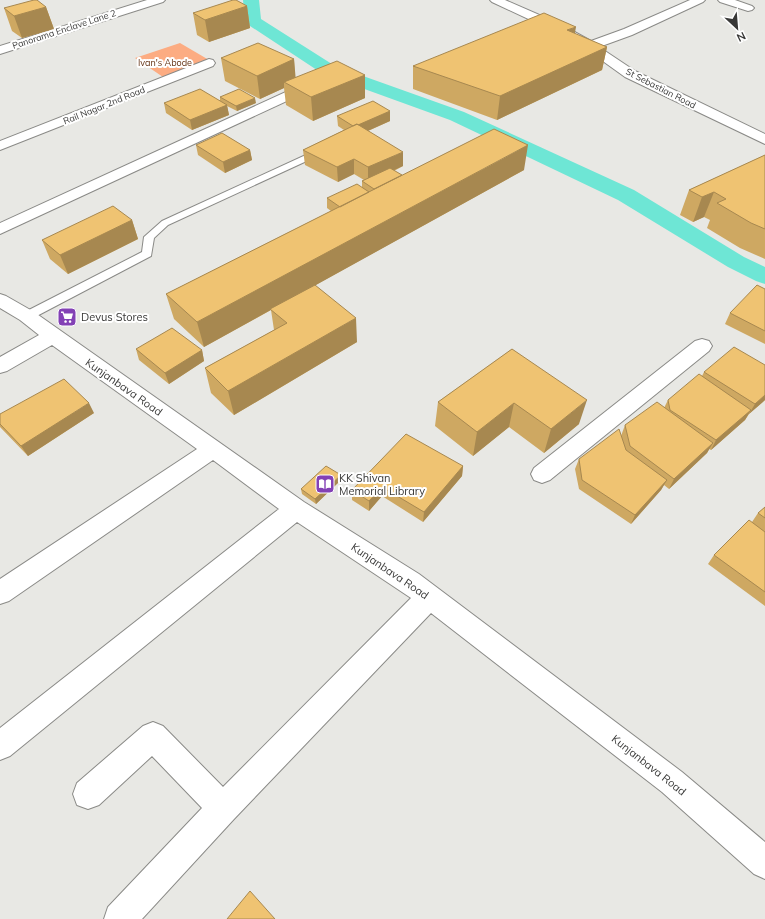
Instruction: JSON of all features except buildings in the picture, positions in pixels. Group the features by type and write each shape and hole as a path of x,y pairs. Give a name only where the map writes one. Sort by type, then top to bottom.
{"street":[{"name":"Panorama Enclave Lane 2","path":"115,0 128,9"},
{"name":"Panorama Enclave Lane 2","path":"0,50 159,0"},
{"name":"St Sebastian Road","path":"496,0 556,27 590,46 630,74 765,140"},
{"path":"590,46 628,32 698,0"},
{"path":"724,0 748,8"},
{"name":"Rail Nagar 2nd Road","path":"0,146 209,63"},
{"path":"0,229 319,81"},
{"name":"Kunjanbava Road","path":"0,300 28,316 52,336 296,509 410,582 672,782 765,863"},
{"path":"0,366 52,336"},
{"path":"542,474 702,346"},
{"path":"0,593 213,449"},
{"path":"0,746 296,509"},
{"path":"120,919 223,808 429,597"},
{"path":"88,794 153,736 223,808"}],"lane":[{"path":"28,316 147,254 149,237 165,223 328,147"}],"green space":[{"name":"Ivan's Abode","path":"180,43 209,60 163,77 135,58"}],"waterway":[{"path":"251,0 253,21 329,70 457,116 626,195 736,262 765,276"}],"place":[{"name":"Devus Stores","path":"67,317"},
{"name":"KK Shivan Memorial Library","path":"325,484"}]}
